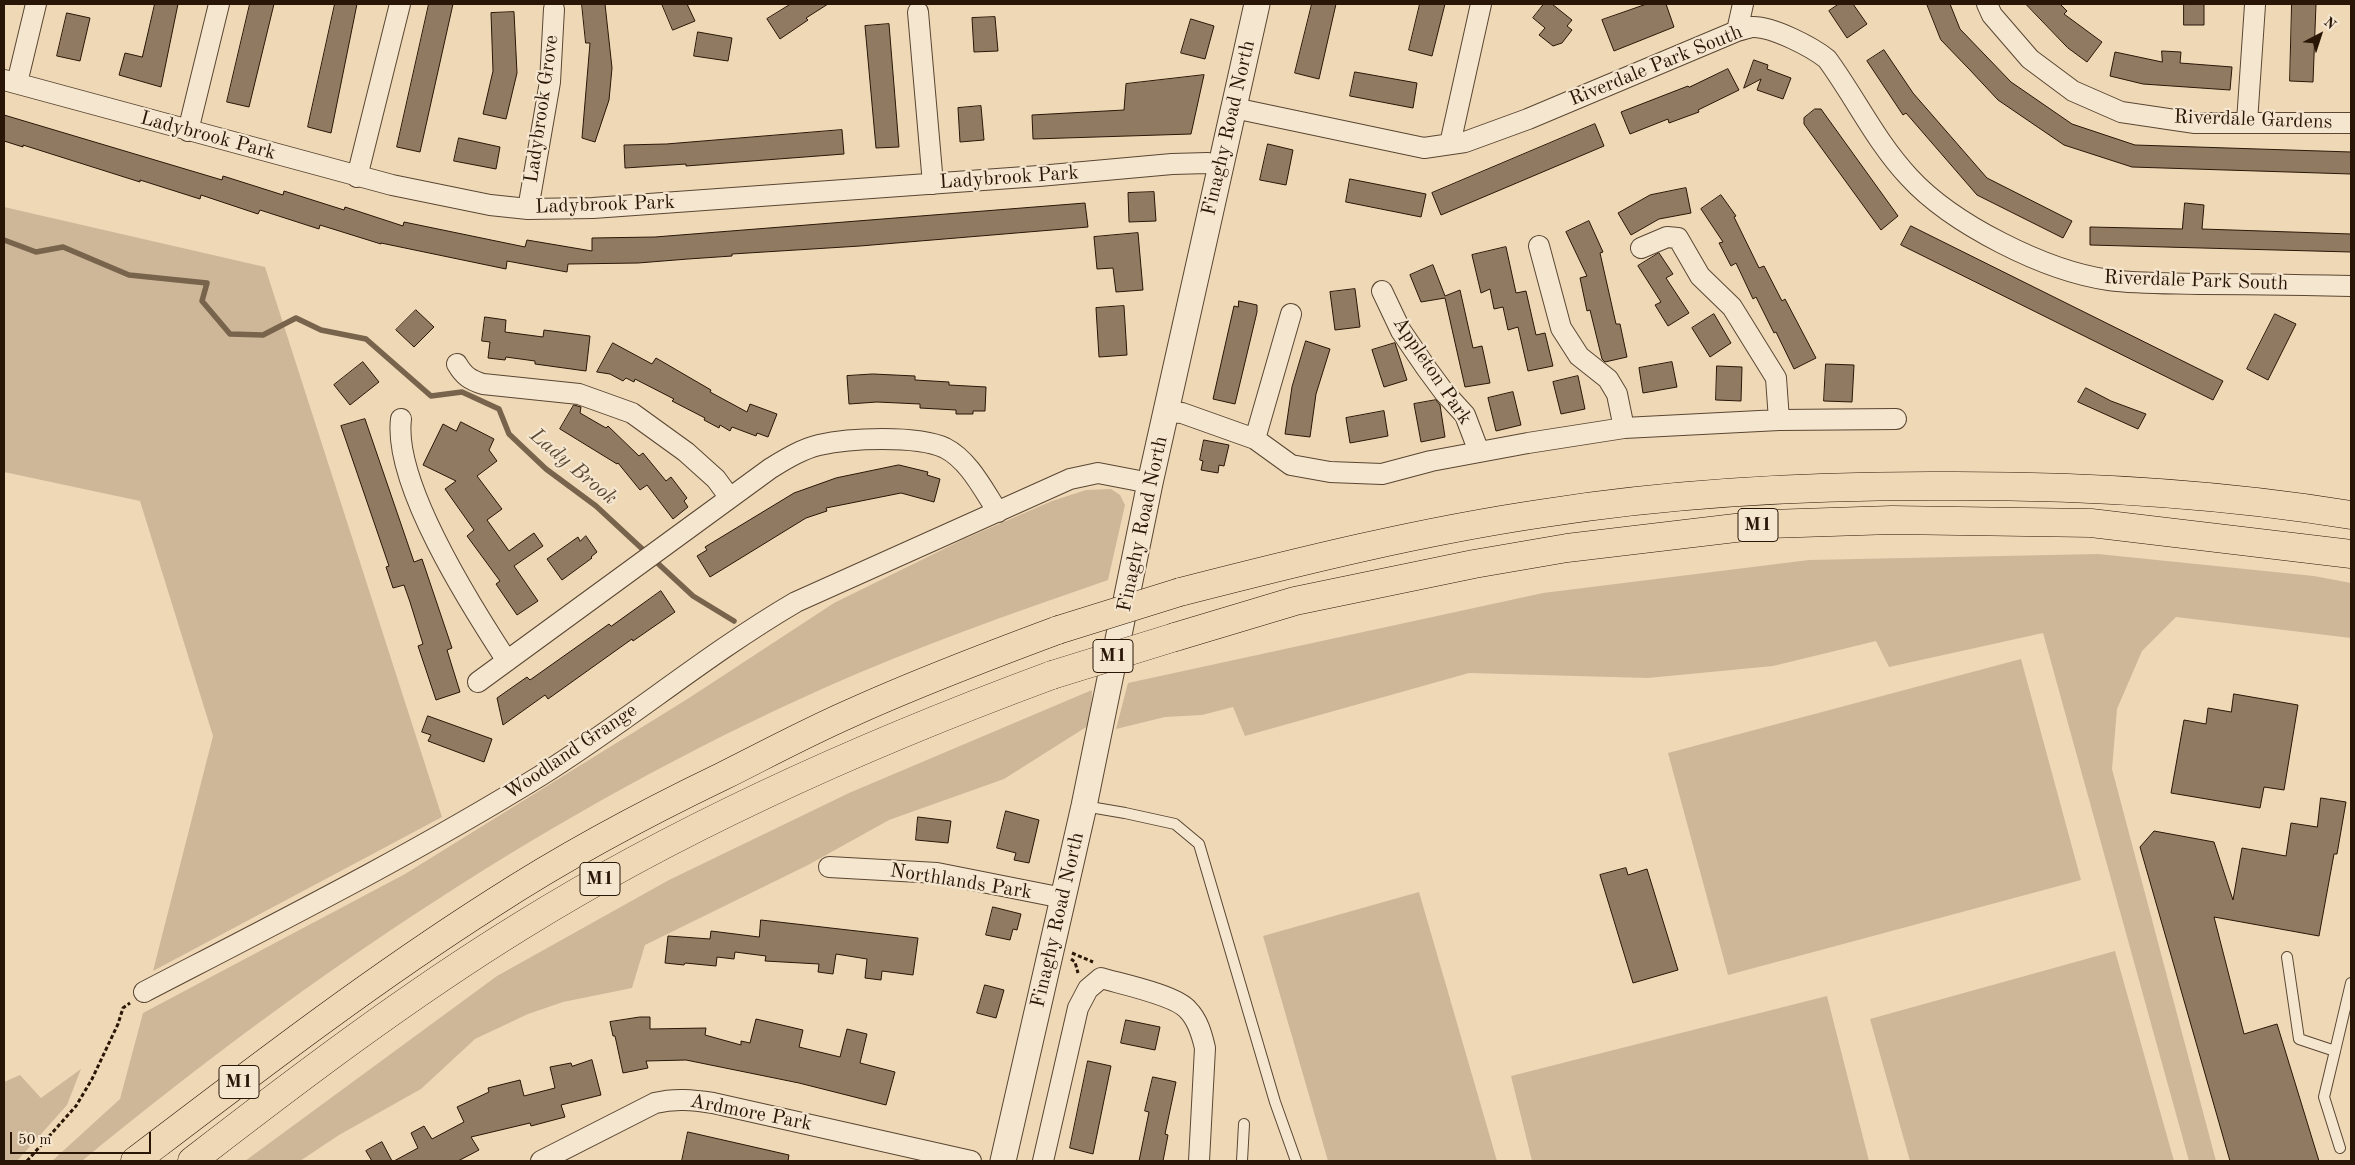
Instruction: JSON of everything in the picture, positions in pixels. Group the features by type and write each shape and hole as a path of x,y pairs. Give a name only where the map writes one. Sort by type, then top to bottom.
{"highway":[{"name":"M1","path":"136,1161 268,1060 390,971 494,902 589,845 669,802 849,714 953,669 1058,630 1180,592 1305,560 1465,526 1546,512 1654,499 1777,490 1978,485 2118,489 2224,499 2351,515"},
{"name":"M1","path":"192,1161 361,1034 520,926 620,868 741,806 888,739 1052,675 1295,602 1474,564 1567,548 1769,524 1892,520 2090,523 2351,554"}],"street":[{"path":"10,81 36,4"},
{"path":"188,131 219,4"},
{"path":"357,177 400,4"},
{"name":"Finaghy Road North","path":"1003,1161 1084,806 1150,483 1256,4"},
{"path":"1450,144 1481,4"},
{"path":"1737,31 1743,4"},
{"name":"Riverdale Gardens","path":"1987,4 1992,15 2030,58 2073,91 2121,112 2195,122 2351,123"},
{"path":"2247,122 2255,5"},
{"name":"Ladybrook Grove","path":"528,209 550,82 554,9"},
{"path":"918,12 933,184"},
{"name":"Riverdale Park South","path":"1234,108 1424,148 1465,142 1528,119 1737,31 1753,27 1766,29 1814,49 1827,59 1884,146 1924,193 1980,232 2032,257 2090,276 2109,280 2351,286"},
{"name":"Ladybrook Park","path":"10,81 357,177 490,205 528,209 593,208 933,184 1172,164 1208,163 1220,165"},
{"path":"1641,248 1667,237 1678,238 1700,276 1732,307 1776,378 1779,420"},
{"path":"1539,246 1561,328 1579,356 1608,379 1617,394 1624,428"},
{"name":"Appleton Park","path":"1382,291 1401,331 1444,392 1465,415 1479,452"},
{"path":"1255,439 1291,314"},
{"path":"457,364 462,373 470,380 483,384 579,394 632,413 686,452 716,479 730,498"},
{"name":"Appleton Park","path":"1167,412 1182,413 1255,439 1291,465 1330,472 1382,474 1431,461 1624,428 1779,420 1896,419"},
{"path":"401,419 400,440 417,499 466,597 507,661"},
{"path":"478,682 771,468 797,452 819,445 857,440 915,440 945,448 961,460 998,512"},
{"name":"Woodland Grange","path":"144,992 465,821 542,775 673,682 796,602 1070,479 1098,473 1150,483"},
{"name":"Northlands Park","path":"829,867 937,873 1063,898"},
{"path":"1043,1161 1078,1008 1095,984 1177,1001 1188,1009 1201,1031 1206,1048 1199,1161"},
{"name":"Ardmore Park","path":"541,1161 575,1154 654,1103 671,1099 688,1099 714,1103 971,1161"}],"lane":[{"path":"1084,806 1175,824 1200,844 1275,1102 1296,1161"},
{"path":"2287,957 2300,1039 2335,1050"},
{"path":"2340,1148 2324,1097 2351,983"},
{"path":"1242,1161 1244,1124"}],"path":[{"path":"1052,946 1093,960 1095,984 1081,980 1075,962 1052,946"},
{"path":"27,1161 76,1106 107,1048 123,1008 144,992"}],"shaded area":[{"path":"4,207 265,267 442,817 153,971 213,736 140,501 4,472"},
{"path":"1111,489 1120,495 1125,505 1108,580 894,658 824,688 724,735 627,786 531,841 438,899 346,961 256,1025 82,1161 52,1161 120,1099 143,1013 405,874 689,698 834,603 962,540 1052,501 1086,490"},
{"path":"2098,554 2314,576 2351,583 2351,638 2176,617 2142,651 2117,709 2112,769 2216,1161 2189,1161 2043,633 1889,667 1876,641 1773,666 1648,678 1469,673 1245,736 1233,707 1202,715 1165,717 1116,729 1128,683 1543,593 1809,560"},
{"path":"2021,659 2081,880 1728,975 1668,753"},
{"path":"1092,690 1091,724 1004,779 889,820 808,865 645,945 632,988 563,1002 528,1014 475,1039 421,1089 339,1135 300,1161 245,1161 497,976 669,880 849,793"},
{"path":"1419,892 1497,1161 1328,1161 1263,936"},
{"path":"2115,951 2174,1161 1910,1161 1870,1019"},
{"path":"1827,996 1869,1161 1532,1161 1511,1076"},
{"path":"81,1069 67,1105 17,1161 4,1161 4,1082 20,1075 41,1098"}],"building":[{"path":"155,4 178,4 161,87 119,75 125,53 142,57"},
{"path":"250,4 274,4 249,107 227,102"},
{"path":"335,4 357,4 331,133 308,127"},
{"path":"429,4 453,4 420,152 397,147"},
{"path":"582,4 605,4 612,68 609,100 595,142 582,138 590,43 586,43"},
{"path":"662,4 687,4 695,21 673,30"},
{"path":"791,4 828,4 806,18 808,20 780,39 767,19"},
{"path":"1312,4 1336,4 1319,79 1295,73"},
{"path":"1420,4 1445,4 1432,56 1409,50"},
{"path":"1544,4 1552,4 1572,20 1567,26 1572,30 1562,43 1553,46 1539,35 1545,28 1533,18"},
{"path":"1647,4 1666,4 1674,27 1614,51 1602,20"},
{"path":"1839,4 1853,4 1867,24 1847,38 1829,11"},
{"path":"1927,4 1950,4 1960,29 2011,82 2072,124 2135,145 2351,152 2351,174 2132,167 2064,145 1998,100 1941,40"},
{"path":"2026,4 2060,4 2067,11 2064,14 2102,42 2087,62 2068,48"},
{"path":"2184,4 2204,4 2204,25 2184,25"},
{"path":"2292,4 2316,4 2313,82 2290,81"},
{"path":"514,12 517,73 506,119 483,114 493,71 491,13"},
{"path":"67,13 90,18 80,61 57,56"},
{"path":"995,17 998,51 974,52 972,18"},
{"path":"1191,19 1214,26 1205,59 1181,53"},
{"path":"889,24 899,147 876,148 865,26"},
{"path":"698,32 732,38 728,61 694,56"},
{"path":"1884,50 1913,93 1987,178 2072,221 2063,238 1977,195 1906,113 1903,115 1867,61"},
{"path":"2162,51 2181,52 2180,63 2232,67 2230,90 2143,84 2110,76 2115,52 2162,62"},
{"path":"1754,60 1768,65 1767,69 1791,78 1783,99 1757,90 1761,79 1744,88"},
{"path":"1728,69 1739,90 1698,110 1699,112 1669,123 1668,119 1630,134 1621,112 1689,87"},
{"path":"1355,72 1417,83 1413,108 1350,96"},
{"path":"1204,75 1191,134 1033,139 1032,115 1124,110 1126,84"},
{"path":"981,106 984,140 960,142 958,108"},
{"path":"1815,109 1821,109 1898,216 1881,230 1804,124 1804,118"},
{"path":"4,115 222,180 223,176 283,195 284,191 344,210 345,207 403,226 404,222 525,247 527,240 592,251 592,238 655,237 1085,203 1088,227 638,263 568,264 567,272 507,261 506,269 381,244 320,225 319,229 260,210 258,214 201,195 200,199 23,145 23,147 4,141"},
{"path":"1595,124 1604,146 1441,215 1432,193"},
{"path":"842,130 844,154 686,166 686,164 625,168 624,145 666,144"},
{"path":"459,138 500,147 496,169 454,161"},
{"path":"1268,144 1293,150 1286,185 1260,180"},
{"path":"1350,179 1426,194 1421,217 1346,202"},
{"path":"1686,188 1691,213 1659,219 1631,235 1618,213 1650,195"},
{"path":"1154,192 1156,221 1129,222 1128,193"},
{"path":"1721,195 1736,216 1734,217 1759,268 1764,266 1782,301 1785,299 1816,358 1794,369 1756,297 1753,299 1736,263 1731,266 1719,243 1723,242 1701,209"},
{"path":"2185,203 2204,205 2202,229 2351,234 2351,252 2090,245 2090,227 2182,229"},
{"path":"1589,221 1603,252 1600,253 1616,324 1620,324 1627,357 1605,362 1602,359 1590,310 1587,311 1580,278 1587,276 1566,232"},
{"path":"1911,226 2223,381 2213,400 1901,245"},
{"path":"1138,233 1143,290 1116,292 1113,268 1097,269 1094,237"},
{"path":"1506,247 1516,293 1526,291 1536,335 1545,333 1553,366 1528,371 1518,327 1508,330 1503,307 1494,309 1490,289 1481,293 1472,255"},
{"path":"1659,253 1673,274 1666,278 1689,313 1668,326 1655,305 1661,302 1638,266"},
{"path":"1433,265 1445,296 1460,290 1473,348 1482,346 1490,383 1465,387 1445,298 1421,302 1410,275"},
{"path":"1355,289 1360,327 1335,330 1330,292"},
{"path":"1239,301 1257,305 1257,312 1235,404 1213,399 1234,306 1238,307"},
{"path":"1124,306 1127,355 1099,357 1096,308"},
{"path":"416,310 434,327 414,347 396,330"},
{"path":"1714,314 1731,343 1710,357 1692,328"},
{"path":"2275,314 2296,324 2268,380 2247,369"},
{"path":"485,317 506,320 505,332 543,337 544,330 590,336 586,371 535,364 535,361 506,357 505,360 488,358 490,342 482,341"},
{"path":"1306,341 1330,349 1316,394 1310,437 1285,434 1292,387"},
{"path":"613,343 652,364 656,358 711,390 710,392 747,412 750,404 777,414 768,437 757,433 756,436 732,427 730,431 720,425 719,428 704,420 705,418 672,401 674,399 635,379 634,382 626,378 623,381 610,374 597,372"},
{"path":"1395,343 1407,380 1384,387 1372,350"},
{"path":"363,362 379,382 350,405 334,385"},
{"path":"1672,362 1677,387 1643,393 1639,368"},
{"path":"1826,364 1854,365 1852,402 1824,401"},
{"path":"1717,366 1742,367 1741,401 1716,400"},
{"path":"873,374 915,376 915,380 949,382 949,385 986,387 985,411 973,411 973,414 956,414 956,410 920,408 920,404 877,402 849,404 847,376"},
{"path":"1578,376 1585,409 1561,414 1553,382"},
{"path":"2086,388 2111,401 2146,414 2138,429 2078,402"},
{"path":"1513,392 1521,425 1496,431 1488,398"},
{"path":"1436,400 1440,405 1445,437 1421,442 1414,404"},
{"path":"574,405 581,407 580,413 606,428 608,426 639,456 643,453 666,481 671,477 687,498 684,501 688,507 673,519 647,485 640,490 618,463 560,429"},
{"path":"1384,411 1388,436 1350,443 1346,418"},
{"path":"365,419 414,562 422,559 452,648 447,650 460,692 436,700 418,646 423,644 410,602 404,585 393,588 386,567 389,566 341,426"},
{"path":"461,422 494,439 489,450 497,461 477,476 502,509 487,520 509,551 534,533 543,546 514,566 538,601 517,615 496,584 500,581 467,536 474,530 445,489 456,481 423,465 443,424 456,431"},
{"path":"1204,440 1229,445 1224,466 1219,465 1218,473 1201,470 1203,461 1200,460"},
{"path":"899,465 928,472 927,475 940,479 934,502 901,493 826,508 827,511 806,518 710,577 697,556 707,550 705,547 794,493 836,478"},
{"path":"586,536 597,552 592,558 562,580 547,559 578,537 580,541"},
{"path":"661,591 675,612 633,641 632,639 548,699 545,695 503,725 497,698 527,677 530,680 609,624 611,626"},
{"path":"2234,694 2298,705 2284,790 2264,787 2260,808 2171,793 2184,720 2206,724 2208,708 2231,712"},
{"path":"428,716 492,739 484,762 428,741 431,735 422,732"},
{"path":"2321,798 2346,802 2319,936 2214,917 2244,1034 2277,1024 2319,1161 2230,1161 2140,847 2154,831 2214,842 2233,900 2242,848 2286,856 2291,823 2317,827"},
{"path":"1006,811 1039,820 1029,863 1014,860 1016,853 997,848"},
{"path":"918,817 951,821 948,843 916,840"},
{"path":"1626,868 1628,875 1647,869 1678,970 1633,983 1600,875"},
{"path":"993,907 1021,914 1017,930 1013,929 1010,940 986,935"},
{"path":"761,920 918,938 913,975 882,971 881,980 865,978 867,959 836,954 833,974 818,972 819,964 765,961 766,956 735,952 734,959 717,957 716,966 665,963 668,936 710,939 711,931 759,937"},
{"path":"985,985 1004,990 996,1018 977,1013"},
{"path":"650,1017 650,1029 706,1028 705,1035 741,1045 741,1041 750,1043 756,1019 803,1030 799,1047 840,1057 847,1029 867,1034 860,1063 895,1072 886,1105 799,1083 686,1060 646,1061 648,1068 623,1073 610,1022"},
{"path":"1126,1020 1160,1027 1155,1050 1121,1043"},
{"path":"592,1060 601,1095 561,1105 565,1117 531,1126 530,1123 471,1137 479,1150 458,1161 394,1161 418,1148 411,1133 424,1126 432,1139 464,1122 457,1107 489,1092 488,1088 520,1080 524,1096 555,1088 550,1067 571,1063 572,1066"},
{"path":"1088,1061 1111,1066 1093,1154 1070,1148"},
{"path":"1153,1077 1176,1082 1165,1134 1168,1135 1163,1161 1139,1161 1149,1112 1145,1111"},
{"path":"688,1132 789,1155 788,1161 682,1161"},
{"path":"382,1142 392,1161 372,1161 366,1151"}],"waterway":[{"name":"Lady Brook","path":"4,240 36,252 63,247 129,275 207,283 202,301 230,334 263,335 296,318 321,330 366,339 431,396 462,392 499,409 509,434 546,469 596,506 693,596 734,621"}]}
